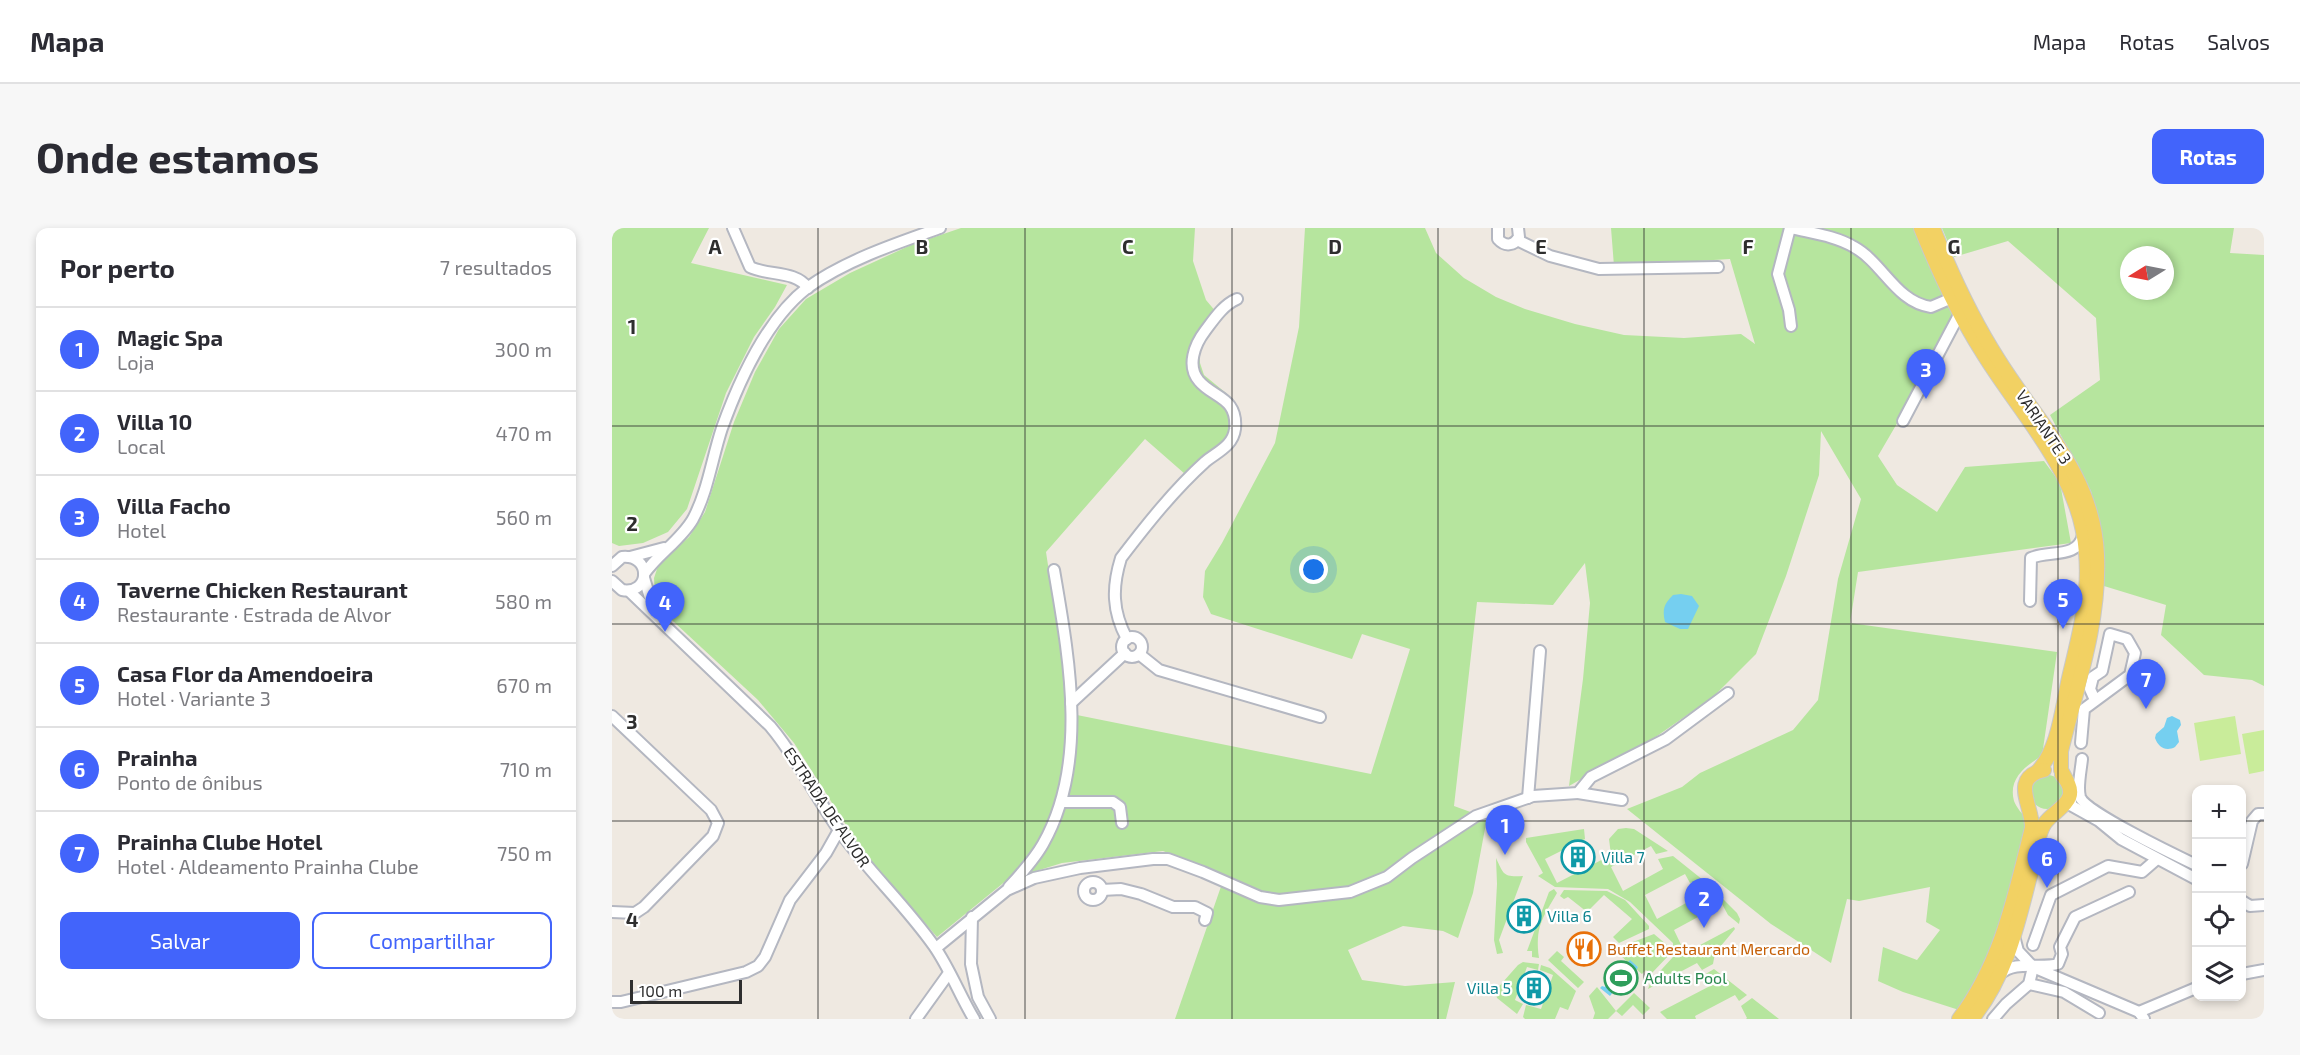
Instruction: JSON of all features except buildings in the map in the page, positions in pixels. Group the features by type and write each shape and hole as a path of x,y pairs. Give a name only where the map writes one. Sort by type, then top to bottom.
{"main road":[{"name":"VARIANTE 3","path":"1921,228 1960,314 2001,381 2056,460 2071,490 2083,533 2087,563 2086,592 2074,657 2052,749 2038,771"},
{"name":"VARIANTE 3","path":"1933,228 1954,279 1990,347 2066,455 2082,489 2095,532 2097,590 2091,630 2061,752 2064,799"},
{"path":"1959,1019 1982,987 2000,948 2032,828 2032,819 2024,794 2025,785 2038,771 2052,770 2060,774 2064,799 2044,824 2014,936 2000,974 1988,997 1972,1019"},
{"path":"2027,803 2033,810 2042,814 2064,799"}],"street":[{"path":"733,228 750,267 761,272 799,278 808,288"},
{"path":"612,599 625,591 639,587 655,560 691,523 699,506 723,427 748,368 768,332 787,307 808,288 858,259 917,232 940,228"},
{"path":"1498,228 1497,235 1501,243 1509,245 1517,240 1518,228"},
{"path":"1791,326 1789,310 1778,274 1790,228 1854,246 1865,254 1911,302 1930,308 1952,298"},
{"path":"1517,240 1550,256 1599,269 1718,267"},
{"path":"1127,639 1119,624 1115,609 1116,575 1121,558 1193,473 1229,444 1233,436 1235,419 1232,411 1221,395 1199,382 1193,362 1199,340 1228,303 1237,299"},
{"path":"1903,421 1960,314"},
{"path":"2030,602 2031,558 2067,552 2078,547 2083,533"},
{"path":"612,566 619,559 668,547"},
{"name":"ESTRADA DE ALVOR","path":"612,552 639,561 656,615"},
{"path":"2067,552 2080,554 2087,563"},
{"path":"936,948 1006,890 1033,860 1043,845 1061,802 1069,753 1071,703 1068,653 1054,570"},
{"name":"ESTRADA DE ALVOR","path":"612,581 656,615 770,726 787,746 839,830 860,859 915,920 936,948 974,1019"},
{"path":"2081,743 2084,710 2130,675 2135,653 2127,639 2110,634 2103,671 2093,677 2090,689 2095,700"},
{"path":"1135,638 1140,641 1142,649 1139,654 1132,657 1125,653 1123,645 1127,639 1135,638"},
{"path":"1528,798 1540,651"},
{"path":"1071,703 1125,653"},
{"path":"1139,654 1159,670 1320,717"},
{"path":"1578,793 1591,777 1666,739 1728,693"},
{"path":"612,716 711,810 718,823 713,836 644,907 635,913 612,912"},
{"path":"2082,759 2079,795 2084,803 2114,823 2192,863"},
{"path":"1006,890 1034,878 1080,868 1168,859 1260,897 1279,900 1350,892 1387,877 1476,816 1528,798 1578,793 1622,800"},
{"path":"2064,799 2079,811 2099,821 2121,839 2192,877"},
{"path":"1061,802 1113,802 1120,807 1122,822"},
{"path":"2246,844 2252,821 2258,814 2264,813"},
{"path":"612,1002 621,1002 746,972 758,966 765,957 790,900 826,853 839,830"},
{"path":"2142,872 2145,866 2145,853"},
{"path":"2142,872 2157,859"},
{"path":"2033,945 2051,896 2109,866 2142,872"},
{"path":"1080,868 1090,882"},
{"path":"1090,882 1098,883 1102,890 1099,898 1093,901 1088,899 1083,891 1085,885 1090,882"},
{"path":"1102,890 1121,889 1141,894 1173,908 1195,907 1207,913 1205,920"},
{"path":"2000,974 2008,967 2046,968 2058,964 2062,954 2060,947 2075,917 2129,892"},
{"path":"2246,906 2264,905"},
{"path":"972,917 971,964 978,997 990,1019"},
{"path":"2014,936 2019,951 2033,967 2142,1015 2192,990"},
{"path":"1993,1019 2029,984 2033,967"},
{"path":"2246,973 2264,970"},
{"path":"916,1019 949,973"},
{"path":"2029,984 2064,992 2099,1013"}],"green space":[{"path":"612,228 709,228 691,263 787,285 754,337 726,393 687,509 668,532 643,543 619,546 612,543"},
{"path":"961,228 1195,228 1193,261 1206,300 1222,319 1206,336 1199,349 1200,363 1204,375 1232,398 1238,412 1237,440 1193,481 1145,439 1046,552 1065,677 1067,713 1371,774 1410,649 1362,634 1352,659 1211,614 1203,597 1205,571 1275,443 1299,327 1305,228 1425,228 1436,253 1464,278 1496,297 1525,309 1575,324 1624,335 1684,338 1741,334 1755,344 1730,259 1614,266 1611,228 1916,228 1958,319 1878,456 1897,485 1937,512 1965,467 2044,461 2060,483 2071,543 1858,572 1850,623 2057,652 2042,756 2019,774 2013,786 2014,801 2027,820 1992,958 1959,1010 1903,992 1878,981 1883,947 1917,960 1940,930 1926,922 1930,887 1859,901 1847,899 1831,963 1771,924 1627,809 1682,787 1700,773 1793,730 1818,700 1838,579 1861,499 1821,431 1819,475 1786,576 1756,654 1713,697 1657,736 1569,786 1590,603 1585,563 1553,605 1477,602 1454,806 1487,818 1473,893 1458,938 1443,931 1403,926 1348,950 1362,980 1405,986 1455,982 1446,1019 1175,1019 1225,875 1163,851 1062,863 1007,880 937,937 862,850 794,743 758,700 660,609 655,595 654,578 659,563 689,537 705,512 734,422 755,372 779,329 806,299 850,273 911,245"},
{"path":"1942,228 2234,228 2230,253 2264,255 2264,686 2252,680 2204,675 2161,635 2166,605 2104,586 2100,531 2091,491 2050,415 2100,380 2096,318 2008,241 1954,257"},
{"path":"2235,716 2241,754 2200,761 2194,723"},
{"path":"2264,730 2264,771 2249,774 2242,734"},
{"path":"2047,775 2059,780 2064,792 2059,804 2047,809 2035,804 2030,792 2035,780"},
{"path":"1584,829 1585,839 1545,859 1557,883 1611,855 1609,839 1618,829 1634,829 1668,851 1656,854 1651,846 1611,867 1623,891 1663,869 1658,859 1673,856 1703,880 1690,883 1685,874 1645,895 1657,919 1697,897 1691,886 1708,884 1737,913 1740,919 1739,924 1728,915 1722,904 1674,930 1685,953 1734,927 1735,929 1715,953 1713,964 1702,970 1697,963 1648,989 1651,981 1673,957 1673,943 1630,902 1608,889 1555,887 1538,876 1543,873 1526,842 1526,838"},
{"path":"1496,858 1505,874 1523,876 1499,940 1503,953 1497,954 1494,940"},
{"path":"1554,889 1557,893 1539,931 1539,958 1532,957 1532,951 1527,951 1549,892"},
{"path":"1564,890 1607,891 1625,900 1649,926 1649,929 1619,943 1613,937 1632,919 1604,895 1587,912 1568,897 1564,899 1560,896"},
{"path":"1654,934 1667,945 1670,954 1651,974 1646,970 1642,974 1636,969 1638,967 1630,961 1628,963 1618,952 1625,945"},
{"path":"1557,951 1564,957 1561,961 1584,982 1578,988 1548,960"},
{"path":"1523,962 1539,964 1538,970 1527,967 1515,1000 1523,1004 1517,1014 1497,998 1495,991"},
{"path":"1541,965 1550,968 1576,991 1568,1010 1560,1007 1555,1019 1525,1019 1523,1017 1526,1005 1541,1009 1553,975 1540,970"},
{"path":"1714,969 1747,995 1739,1001 1735,995 1695,1016 1696,1019 1667,1019 1660,1012 1710,986 1704,975"},
{"path":"1597,987 1616,1011 1608,1019 1593,1019 1595,1013 1589,996"},
{"path":"1634,993 1650,1008 1643,1015 1633,1005 1622,1016 1616,1011"},
{"path":"1752,998 1779,1019 1746,1019 1741,1006"}],"water":[{"path":"1673,595 1692,596 1699,606 1688,629 1680,629 1665,622 1666,604"},
{"path":"2172,716 2180,720 2181,725 2177,731 2179,742 2175,747 2166,749 2160,746 2155,738 2164,727 2167,718"},
{"name":"Adults Pool","path":"1630,960 1638,967 1635,973 1632,971 1631,978 1629,976 1627,982 1625,980 1624,985 1621,984 1619,989 1617,987 1610,996 1600,988 1605,987 1606,982 1609,984 1610,977 1613,979 1614,974 1616,976 1618,974 1615,971 1617,969 1620,971 1622,965 1624,967 1626,961"}],"place":[{"name":"Villa Facho","path":"1926,399"},
{"name":"Casa Flor da Amendoeira","path":"2063,629"},
{"name":"Taverne Chicken Restaurant","path":"665,632"},
{"name":"Prainha Clube Hotel","path":"2146,709"},
{"name":"Magic Spa","path":"1505,855"},
{"name":"Villa 7","path":"1578,857"},
{"name":"Prainha","path":"2047,888"},
{"name":"Villa 6","path":"1524,916"},
{"name":"Villa 10","path":"1704,928"},
{"name":"Buffet Restaurant Mercardo","path":"1584,949"},
{"name":"Adults Pool","path":"1621,978"},
{"name":"Villa 5","path":"1534,988"}]}
